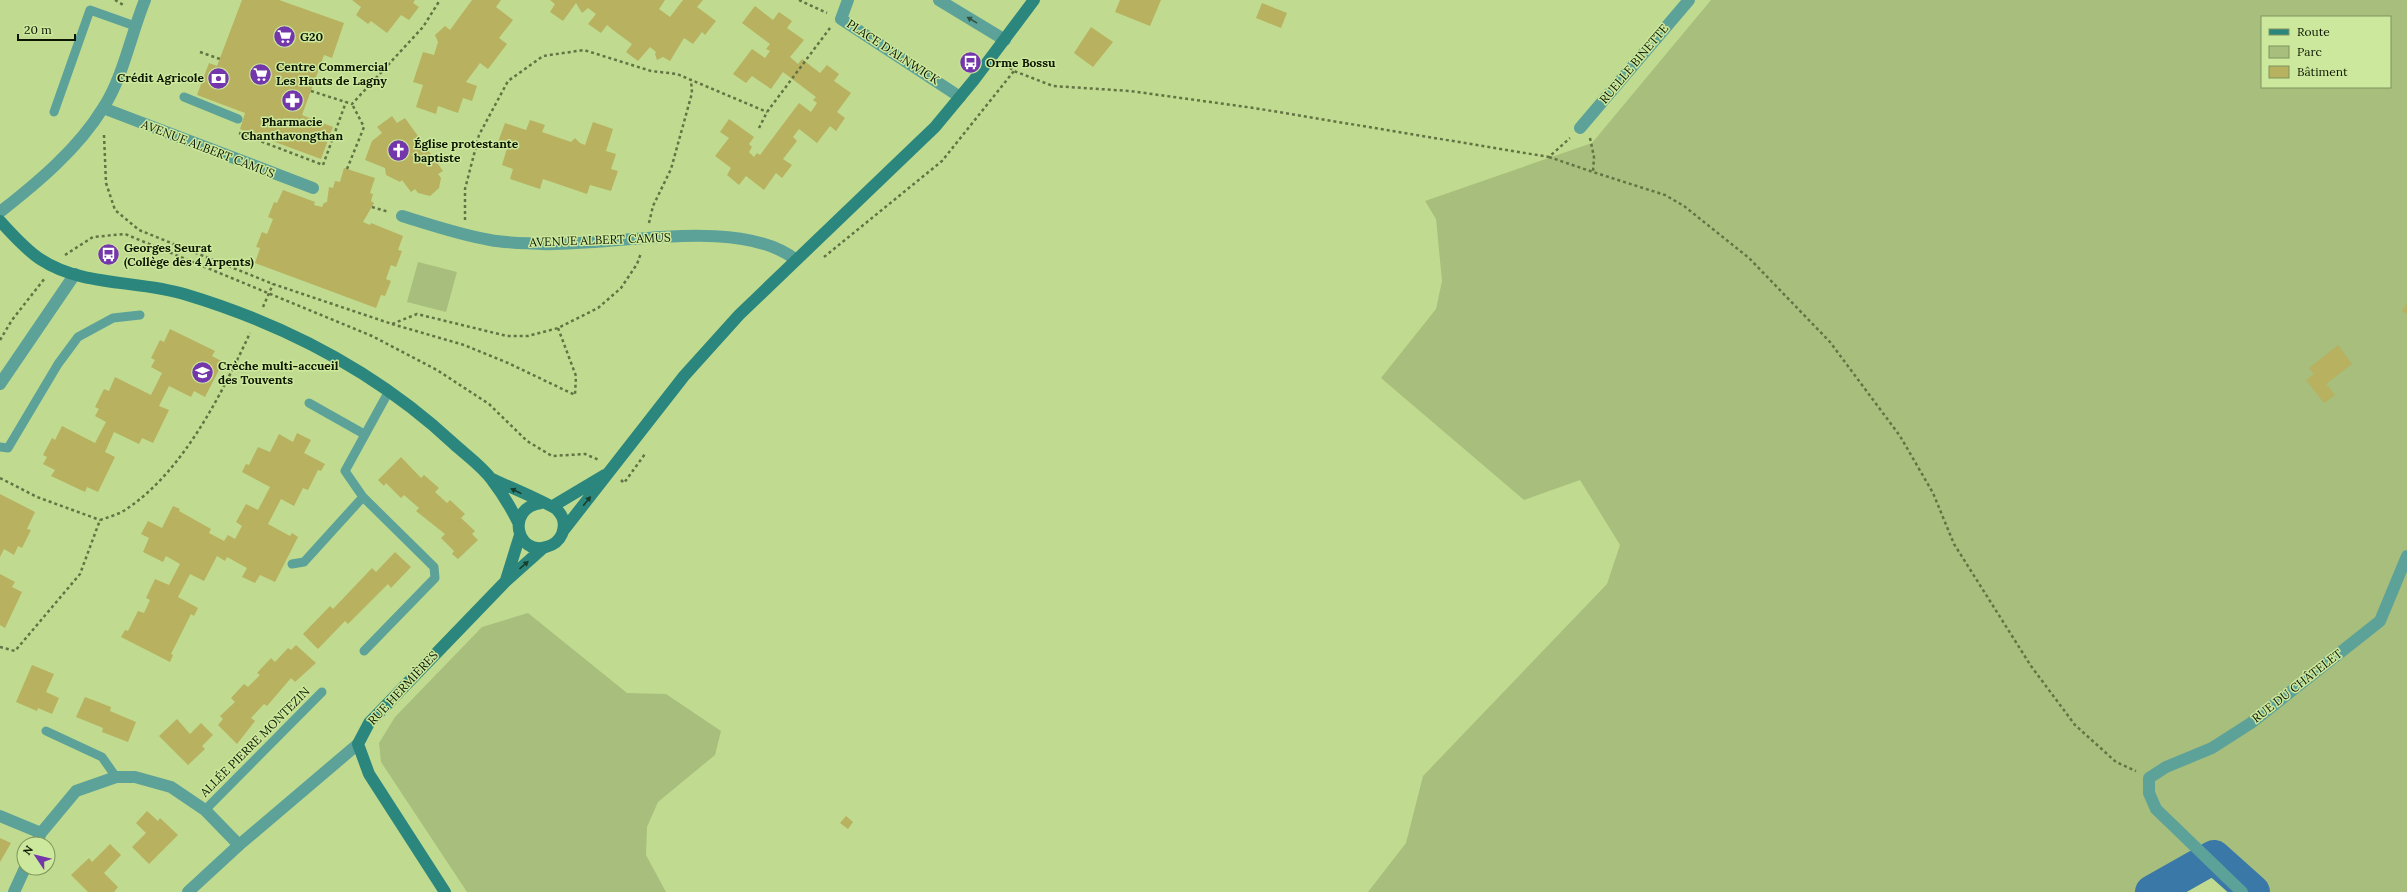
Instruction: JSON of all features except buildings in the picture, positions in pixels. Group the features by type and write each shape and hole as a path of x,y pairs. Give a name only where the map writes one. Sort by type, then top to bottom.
{"main road":[{"path":"520,535 530,545 543,548 556,543 563,531 612,471 684,376 739,315 911,150 960,97 994,56 1034,0"},
{"path":"0,221 21,244 41,260 75,274 104,281 152,286 172,291 256,320 288,333 354,367 425,416 492,479 518,522 520,535 506,581"},
{"path":"518,522 524,511 534,504 547,504 612,471"},
{"path":"492,479 547,504 562,517 563,531"},
{"name":"RUE HERMIÈRES","path":"358,744 369,723 506,581 543,548"},
{"path":"358,744 369,774 445,892"}],"street":[{"path":"0,212 73,147 103,108 114,86 145,0"},
{"name":"PLACE D'ALNWICK","path":"848,0 841,19 960,97"},
{"path":"939,0 1005,40"},
{"name":"RUELLE BINETTE","path":"1580,128 1689,0"},
{"name":"AVENUE ALBERT CAMUS","path":"103,108 313,188"},
{"name":"AVENUE ALBERT CAMUS","path":"402,216 490,240 542,244 645,238 721,236 770,244 785,251 796,260"},
{"path":"0,384 75,274"},
{"name":"RUE DU CHÂTELET","path":"2149,778 2166,767 2212,748 2251,723 2380,621 2407,556"},
{"path":"188,892 239,845 358,744"},
{"path":"40,836 76,791 116,777 135,777 172,787 205,810 239,845"},
{"path":"2149,778 2149,793 2156,809 2242,892"},
{"path":"0,816 35,836"},
{"path":"14,892 22,876"}],"lane":[{"path":"54,112 90,10 135,26"},
{"path":"184,97 236,117"},
{"path":"0,447 8,448 58,364 78,337 113,318 140,314"},
{"path":"364,651 435,578 434,567 363,497 345,471 389,391"},
{"path":"309,403 364,434"},
{"path":"292,564 304,562 363,497"},
{"name":"ALLÉE PIERRE MONTEZIN","path":"205,810 322,692"},
{"path":"46,731 102,757 116,777"}],"path":[{"path":"352,104 423,27 440,0"},
{"path":"799,0 841,19"},
{"path":"759,128 767,112 832,25 841,19"},
{"path":"465,234 465,189 479,135 508,81 543,56 584,50 651,71 677,74 767,112"},
{"path":"200,52 220,59"},
{"path":"821,260 942,161 1014,71 1053,86 1068,89 1123,90 1200,100 1549,157 1665,195 1684,206 1749,258 1830,342 1900,436 1932,493 1954,544 2031,666 2075,725 2116,762 2149,778"},
{"path":"392,324 417,314 507,336 528,336 558,328 598,308 622,288 638,264 653,206 671,169 676,154 692,93 691,80"},
{"path":"311,91 352,104 364,127 347,169"},
{"path":"236,117 235,132 322,165 346,102"},
{"path":"103,108 106,183 115,210 138,230 273,284 392,324 464,345 508,363 575,395 576,376 558,328"},
{"path":"1549,157 1564,145 1580,128 1591,139 1594,157 1593,172"},
{"path":"0,478 37,497 100,520 128,509 160,479 197,434 226,385 273,284"},
{"path":"624,483 647,451"},
{"path":"0,647 15,651 80,574 100,520"}],"green space":[{"path":"1711,0 2407,0 2407,892 2268,892 2236,859 2187,892 1368,892 1406,843 1423,776 1607,584 1620,545 1580,480 1524,500 1381,378 1436,309 1442,281 1436,219 1425,201 1592,143"},
{"path":"418,262 457,272 446,312 407,302"},
{"path":"528,613 627,693 666,694 721,731 715,755 658,802 647,827 646,855 666,892 467,892 381,762 379,743 395,717 482,627"}],"waterway":[{"path":"2152,892 2214,857 2253,892"}],"place":[{"name":"G20","path":"284,37"},
{"name":"Orme Bossu","path":"971,63"},
{"name":"Centre Commercial Les Hauts de Lagny","path":"260,74"},
{"name":"Crédit Agricole","path":"219,78"},
{"name":"Pharmacie Chanthavongthan","path":"292,101"},
{"name":"Église protestante baptiste","path":"398,151"},
{"name":"Georges Seurat (Collège des 4 Arpents)","path":"109,255"},
{"name":"Crèche multi-accueil des Touvents","path":"203,373"}]}
